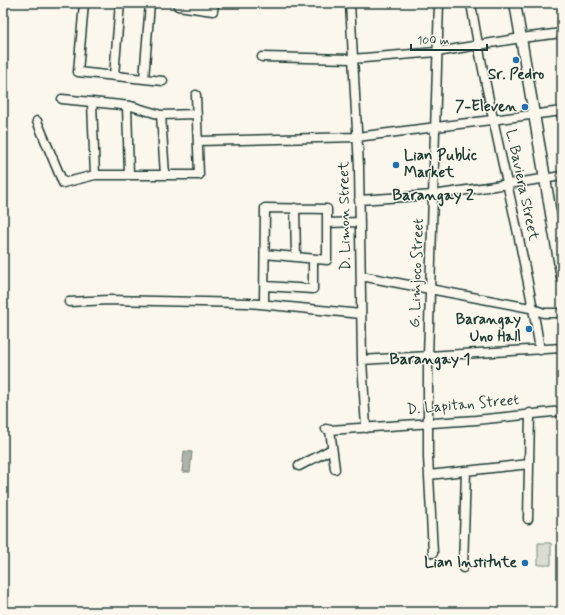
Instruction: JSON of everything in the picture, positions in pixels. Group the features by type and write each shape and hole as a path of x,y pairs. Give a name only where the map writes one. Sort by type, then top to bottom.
{"main road":[{"path":"515,3 562,278"}],"street":[{"path":"84,3 78,72 163,81"},
{"path":"114,76 120,3"},
{"path":"144,79 150,3"},
{"path":"178,3 178,6 213,11 214,3"},
{"name":"D. Limon Street","path":"350,3 357,137 362,360 366,428"},
{"name":"G. Limjoco Street","path":"433,553 429,475 428,356 438,3"},
{"name":"L. Baviera Street","path":"472,3 478,46 534,310 540,350"},
{"path":"262,57 352,59 437,52 521,38 562,33"},
{"path":"37,121 63,183 95,175 199,175 196,95"},
{"path":"62,100 127,106 161,115 197,114"},
{"path":"92,103 95,175"},
{"path":"127,106 129,175"},
{"path":"198,141 357,137 562,111"},
{"path":"161,115 165,175"},
{"path":"359,200 433,195 562,176"},
{"path":"264,304 265,208 327,209 327,260 265,254"},
{"path":"295,208 296,257"},
{"path":"327,223 360,222"},
{"path":"265,286 313,289 313,259"},
{"path":"361,276 430,288 544,313 562,313"},
{"path":"69,302 160,301 264,304 361,314"},
{"path":"362,360 562,348"},
{"name":"D. Lapitan Street","path":"332,449 328,430 562,411"},
{"path":"528,519 530,413"},
{"path":"299,466 332,449 335,469"},
{"path":"429,475 529,464"},
{"path":"463,568 466,471"}],"shaded area":[{"path":"184,451 192,452 190,472 182,472"},
{"path":"538,543 551,543 551,565 538,565"}],"place":[{"name":"Sr. Pedro","path":"516,60"},
{"name":"7-Eleven","path":"525,107"},
{"name":"Lian Public Market","path":"396,165"},
{"name":"Barangay Uno Hall","path":"529,329"},
{"name":"Lian Institute","path":"525,563"}],"district":[{"name":"Barangay 2","path":"433,195"},
{"name":"Barangay 1","path":"430,359"}]}
